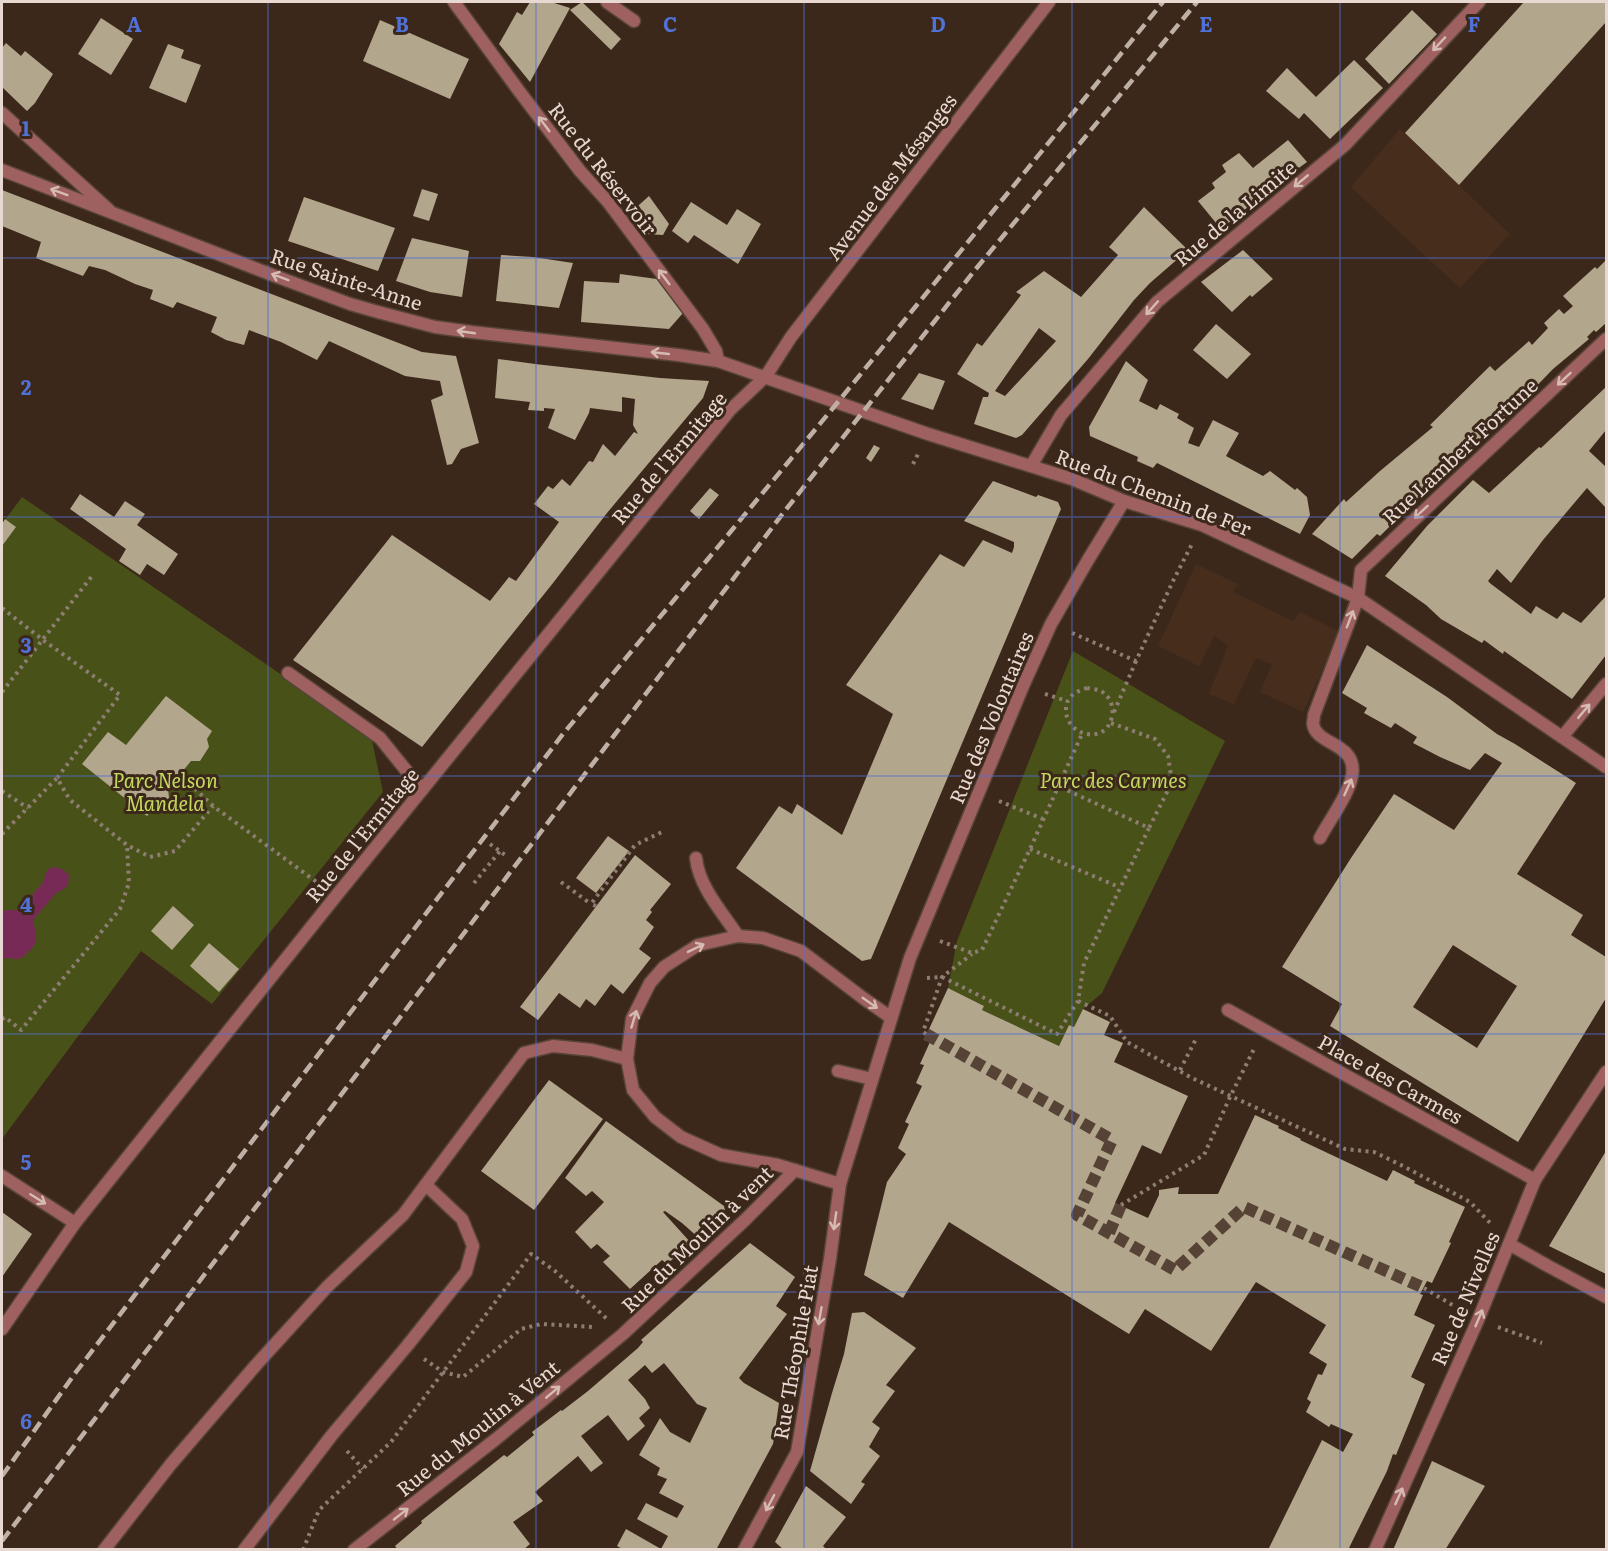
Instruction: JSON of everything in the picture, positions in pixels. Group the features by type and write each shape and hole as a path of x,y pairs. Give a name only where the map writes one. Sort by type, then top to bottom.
{"street":[{"name":"Rue du Réservoir","path":"454,2 519,91 580,171 608,202 703,329 716,351 718,361"},
{"path":"607,2 634,21"},
{"name":"Avenue des Mésanges","path":"766,376 791,338 1048,2"},
{"name":"Rue de la Limite","path":"1031,466 1061,415 1157,302 1345,145 1479,2"},
{"path":"2,113 109,210"},
{"name":"Rue Sainte-Anne","path":"2,170 350,304 435,327 678,355 718,361 766,376"},
{"name":"Rue Lambert Fortune","path":"1358,598 1361,570 1606,339"},
{"name":"Rue du Chemin de Fer","path":"766,376 928,434 1072,479 1124,501 1202,525 1358,598 1606,767"},
{"name":"Rue de l'Ermitage","path":"2,1329 75,1223 336,896 730,410 766,376"},
{"name":"Rue des Volontaires","path":"872,1079 909,958 1051,624 1124,501"},
{"path":"1320,838 1350,786 1353,774 1352,761 1345,751 1318,734 1313,726 1314,715 1358,598"},
{"path":"288,673 380,738 422,790"},
{"path":"1562,737 1606,684"},
{"path":"696,858 697,868 705,888 738,936"},
{"path":"840,1184 778,1164 721,1155 681,1137 655,1116 633,1090 627,1059 632,1019 650,983 664,967 698,945 738,936 763,938 801,951 890,1017"},
{"name":"Place des Carmes","path":"1228,1010 1535,1180"},
{"path":"104,1550 171,1464 256,1365 327,1287 403,1215 524,1053 553,1046 592,1050 627,1059"},
{"path":"838,1071 872,1079"},
{"name":"Rue de Nivelles","path":"1375,1550 1478,1320 1535,1180 1606,1072"},
{"name":"Rue Théophile Piat","path":"744,1550 797,1452 830,1259 840,1184 872,1079"},
{"name":"Rue du Moulin à vent","path":"619,1331 746,1219 795,1170"},
{"path":"2,1176 75,1223"},
{"path":"244,1550 332,1435 466,1272 473,1246 462,1218 426,1185"},
{"path":"1509,1244 1606,1297"},
{"name":"Rue du Moulin à Vent","path":"354,1550 496,1439 619,1331"}],"path":[{"path":"1113,713 1110,700 1100,690 1087,688 1075,693 1067,701 1068,722 1082,734 1092,735 1103,731 1110,723 1173,581 1202,525"},
{"path":"2,692 93,576"},
{"path":"2,608 120,695 57,778 2,834"},
{"path":"1051,624 1136,661"},
{"path":"903,979 942,977 1057,1034 1078,1001 1084,963 1172,782 1168,756 1155,739 1110,723"},
{"path":"926,1034 923,1032 942,977 972,953 982,950 1082,734"},
{"path":"57,778 69,800 127,845 150,856 175,851 213,806"},
{"path":"184,778 213,806 336,896"},
{"path":"1058,786 1149,828"},
{"path":"2,791 28,808"},
{"path":"978,793 1043,819"},
{"path":"561,882 593,905 635,845 662,832"},
{"path":"490,844 508,857"},
{"path":"2,1020 5,1017 21,1030 120,909 129,883 127,845"},
{"path":"1030,849 1119,887"},
{"path":"474,884 500,851"},
{"path":"919,934 972,953"},
{"path":"1078,1001 1110,1016 1128,1042 1192,1078 1345,1149 1374,1152 1470,1202 1509,1244"},
{"path":"1121,1205 1204,1155 1230,1096 1264,1030"},
{"path":"1180,1070 1197,1037"},
{"path":"303,1550 319,1510 391,1442 531,1254 555,1271 619,1331"},
{"path":"1424,1288 1478,1320 1542,1343"},
{"path":"407,1346 443,1372 463,1377 521,1329 541,1324 619,1331"}],"shaded area":[{"path":"1400,129 1510,234 1460,288 1351,187"},
{"path":"1196,564 1238,584 1233,592 1293,621 1300,612 1340,632 1303,712 1260,692 1272,664 1256,658 1234,704 1209,694 1228,645 1214,636 1199,666 1158,646"},
{"path":"56,867 69,875 68,885 57,892 33,920 36,938 33,946 20,959 2,958 2,913 5,910 20,910 44,881 48,869"}],"green space":[{"name":"Parc Nelson Mandela","path":"22,497 371,736 383,792 212,1004 141,951 2,1139 2,524"},
{"name":"Parc des Carmes","path":"1073,651 1225,741 1102,993 1083,1009 1074,1027 1069,1025 1059,1046 982,1010 984,1006 948,988 957,941"}],"building":[{"path":"530,2 551,2 570,8 530,82 499,44 517,12 522,15"},
{"path":"582,2 621,39 611,50 570,10"},
{"path":"1524,2 1606,2 1606,22 1459,185 1405,133"},
{"path":"1412,10 1437,34 1389,84 1365,59"},
{"path":"101,18 133,39 111,75 78,54"},
{"path":"380,20 469,59 450,99 363,61"},
{"path":"6,43 21,56 25,51 53,74 35,103 27,111 2,87 2,48"},
{"path":"168,44 184,50 181,58 201,65 186,103 149,88"},
{"path":"1354,60 1383,88 1330,139 1304,113 1299,119 1266,91 1287,68 1316,97"},
{"path":"1288,140 1307,162 1221,229 1198,201 1215,188 1212,183 1226,172 1222,165 1239,153 1253,168"},
{"path":"422,189 438,194 429,221 413,216"},
{"path":"2,190 422,352 456,356 479,443 461,449 452,464 447,465 431,400 443,395 440,381 405,376 329,341 317,360 281,342 249,330 244,345 226,340 211,332 217,317 177,302 173,308 150,299 153,290 105,270 89,266 83,276 36,258 41,242 2,226"},
{"path":"649,196 669,224 663,235 646,234 630,213"},
{"path":"304,197 395,228 378,271 288,241"},
{"path":"691,202 727,225 737,209 761,224 738,264 694,235 688,243 672,231"},
{"path":"1144,207 1188,250 1134,300 1088,359 1022,435 1016,438 974,424 983,397 988,397 989,393 957,374 977,343 982,346 1021,295 1016,292 1044,271 1081,297 1118,255 1109,247","holes":["1039,328 1056,341 1005,396 995,391"]},
{"path":"412,238 469,251 462,297 430,292 396,281"},
{"path":"1243,250 1273,279 1252,297 1250,295 1232,312 1201,282"},
{"path":"501,255 573,263 559,308 496,301"},
{"path":"1606,260 1606,323 1596,332 1594,330 1587,337 1589,339 1553,369 1380,536 1377,534 1352,559 1312,534 1344,499 1346,502 1433,427 1430,425 1490,366 1495,371 1529,341 1532,345 1548,328 1544,323 1559,309 1564,314 1573,306 1563,296"},
{"path":"620,274 657,279 683,313 669,329 581,322 584,281 619,283"},
{"path":"1216,324 1251,354 1227,379 1193,350"},
{"path":"498,359 660,378 709,381 703,398 607,513 422,747 293,660 392,535 490,601 509,577 516,581 559,522 534,504 548,486 553,489 562,479 570,486 589,461 593,462 603,444 615,456 634,432 638,434 633,425 635,399 622,397 622,412 590,408 575,440 548,428 555,409 528,410 530,402 495,398"},
{"path":"1126,361 1148,380 1139,401 1157,410 1160,404 1179,414 1177,418 1194,428 1188,443 1199,447 1213,420 1239,433 1226,456 1263,476 1270,471 1307,497 1310,515 1300,534 1157,463 1153,468 1137,461 1138,457 1090,436 1089,427"},
{"path":"919,373 945,381 933,410 901,399"},
{"path":"1606,387 1606,430 1589,451 1606,467 1606,508 1587,488 1543,540 1511,583 1497,569 1488,581 1531,614 1536,606 1557,619 1563,612 1581,623 1606,596 1606,655 1572,699 1504,651 1503,654 1484,640 1482,643 1441,619 1426,605 1385,576 1427,526 1473,480 1489,493"},
{"path":"874,445 880,448 871,462 866,458"},
{"path":"993,481 1036,497 1038,495 1058,502 1061,509 871,959 862,961 736,868 779,806 792,814 797,804 842,835 893,714 846,685 940,554 964,567 983,540 1012,553 1014,542 964,521"},
{"path":"710,488 719,495 699,519 690,511"},
{"path":"80,494 114,517 125,501 145,514 137,525 178,554 164,575 147,564 140,575 119,561 126,549 70,509"},
{"path":"5,519 16,527 2,546 2,524"},
{"path":"1367,645 1447,697 1497,734 1576,783 1517,874 1583,915 1571,935 1606,957 1606,998 1518,1142 1330,1026 1342,1004 1282,967 1394,794 1454,830 1502,763 1485,753 1470,770 1440,757 1413,743 1417,737 1395,723 1391,728 1364,713 1367,708 1342,693","holes":["1453,945 1517,986 1477,1048 1413,1007"]},
{"path":"166,696 212,731 207,739 209,747 200,761 191,761 168,789 169,798 159,811 152,810 147,816 82,764 108,732 126,745"},
{"path":"608,836 629,851 596,893 576,878"},
{"path":"635,855 671,884 650,910 652,912 646,920 654,927 639,949 651,958 623,994 611,984 595,1006 586,999 580,1008 559,993 538,1020 520,1007"},
{"path":"173,906 194,925 172,950 151,931"},
{"path":"209,943 239,969 219,992 190,966"},
{"path":"948,988 984,1006 982,1010 1059,1046 1069,1025 1074,1027 1083,1009 1110,1022 1104,1035 1123,1043 1114,1062 1188,1096 1161,1154 1142,1145 1115,1203 1148,1218 1159,1195 1159,1190 1179,1187 1178,1194 1218,1194 1255,1115 1279,1126 1278,1128 1300,1140 1387,1181 1393,1170 1415,1181 1414,1183 1465,1207 1432,1283 1427,1281 1420,1294 1423,1295 1414,1315 1435,1325 1411,1377 1425,1384 1396,1455 1393,1454 1348,1550 1268,1550 1322,1440 1343,1452 1353,1434 1331,1424 1329,1427 1306,1412 1311,1402 1307,1399 1318,1374 1322,1375 1327,1364 1309,1353 1326,1325 1256,1282 1211,1351 1145,1309 1129,1334 949,1222 903,1298 864,1275 887,1182 906,1154 898,1148 909,1124 905,1122 922,1086 916,1083 924,1065 920,1064 930,1042 924,1040"},
{"path":"549,1080 603,1119 534,1210 481,1171"},
{"path":"606,1121 724,1206 726,1215 700,1239 682,1223 665,1211 663,1212 691,1243 667,1264 662,1260 630,1289 603,1262 610,1256 597,1244 591,1249 575,1232 604,1202 592,1191 586,1196 565,1178"},
{"path":"1606,1151 1606,1274 1549,1246"},
{"path":"2,1212 32,1234 2,1277"},
{"path":"750,1243 795,1277 776,1306 787,1314 739,1378 779,1403 773,1444 716,1550 624,1550 617,1546 626,1529 661,1549 668,1536 637,1519 646,1503 677,1518 684,1506 659,1493 667,1479 657,1475 660,1468 639,1455 660,1418 670,1432 690,1443 707,1408 697,1404 664,1363 652,1373 645,1365 628,1380 650,1408 639,1418 645,1426 628,1441 608,1415 581,1436 603,1463 591,1472 578,1456 535,1492 543,1501 513,1522 530,1544 523,1550 398,1550 395,1546 422,1523 421,1521 504,1455 507,1457 534,1435 532,1432 588,1391 638,1348 643,1342 641,1340"},
{"path":"864,1312 916,1348 886,1385 895,1391 872,1422 880,1428 869,1447 880,1456 861,1482 865,1484 851,1504 810,1471 844,1354 852,1313"},
{"path":"1432,1461 1485,1486 1445,1550 1393,1550"},
{"path":"806,1486 846,1517 823,1546 827,1550 784,1550 775,1542"}],"tunnel":[{"path":"926,1034 1112,1140 1077,1215 1175,1270 1244,1207 1424,1288"},
{"path":"1109,1233 1121,1205"}],"railway":[{"path":"2,1476 76,1372 563,734 838,402 1163,2"},
{"path":"2,1541 784,512 975,270 1197,2"}]}
